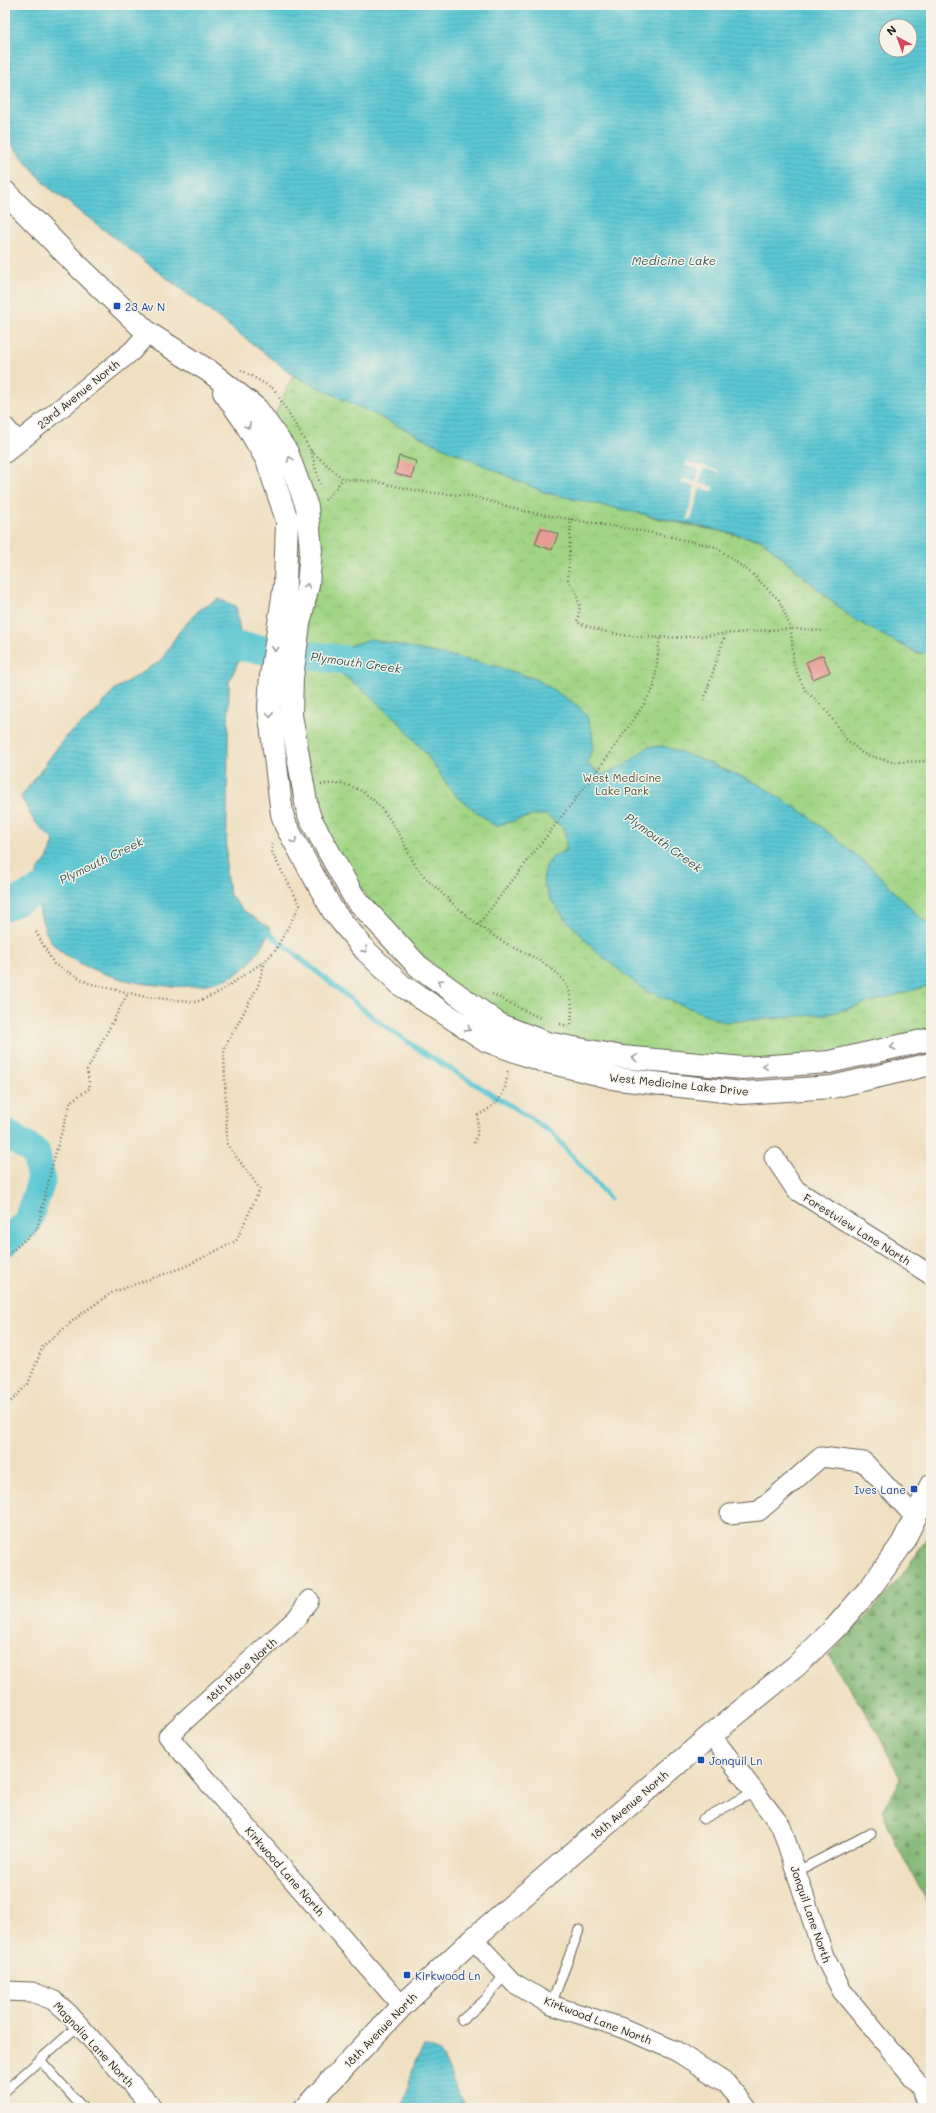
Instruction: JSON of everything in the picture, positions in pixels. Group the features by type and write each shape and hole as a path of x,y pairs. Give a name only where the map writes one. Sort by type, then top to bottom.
{"street":[{"name":"West Medicine Lake Drive","path":"5,192 74,262 148,333 209,371 257,409 287,452 307,508 311,550 308,585 289,623 282,677 269,708 282,814 286,826 333,911 366,951 401,985 487,1041 540,1060 618,1079 742,1093 832,1086 931,1064"},
{"name":"23rd Avenue North","path":"11,448 132,351 148,333"},
{"path":"5,427 11,448"},
{"name":"West Medicine Lake Drive","path":"282,677 291,715 310,818 354,897 418,966 500,1025 548,1043 622,1057 742,1068 829,1062 931,1039"},
{"name":"Forestview Lane North","path":"774,1158 796,1190 931,1275"},
{"path":"730,1514 759,1511 821,1458 864,1462 915,1517"},
{"name":"18th Avenue North","path":"305,2108 402,2006 473,1938 711,1735 796,1666 835,1628 871,1587 902,1544 931,1485"},
{"name":"18th Place North","path":"168,1736 297,1618 309,1600"},
{"name":"Jonquil Lane North","path":"711,1735 729,1756 754,1792 781,1826 824,1956 842,1991 921,2087 928,2106"},
{"name":"Kirkwood Lane North","path":"168,1736 402,2006"},
{"name":"Kirkwood Lane North","path":"473,1938 514,1983 551,2005 620,2027 676,2051 726,2083 747,2108"},
{"name":"Magnolia Lane North","path":"5,1991 32,1992 53,2000 79,2025 145,2105"}],"lane":[{"path":"703,1819 754,1792"},
{"path":"796,1872 871,1832"},
{"path":"551,2005 579,1930"},
{"path":"462,2020 485,2000 505,1974"},
{"path":"5,2091 79,2025"},
{"path":"40,2060 83,2108"}],"path":[{"path":"235,367 274,388 310,451 321,485"},
{"path":"310,451 343,479 378,482 423,492 471,496 528,512 653,533 716,547 752,574 779,600 791,629 794,666 805,690 827,711 845,738 863,754 893,762 931,761"},
{"path":"325,499 343,479"},
{"path":"323,492 326,506"},
{"path":"571,519 568,579 576,593 580,607 577,622 593,630 616,636 660,637 725,635 791,629 824,631"},
{"path":"704,700 725,635"},
{"path":"478,925 543,838 600,767 637,715 654,687 660,637"},
{"path":"315,786 333,783 350,784 365,792 378,805 391,822 422,874 478,925 525,954 551,967 565,982 571,998 573,1010 571,1027"},
{"path":"36,932 54,964 88,983 146,997 196,1002 216,994 264,962 275,951 300,905 272,853 272,840 286,826"},
{"path":"5,1407 28,1384 43,1346 100,1301 113,1292 184,1267 236,1241 260,1189 228,1144 224,1049 258,986 264,962"},
{"path":"486,991 540,1018"},
{"path":"5,1257 37,1229 56,1151 71,1101 90,1088 87,1070 128,993"},
{"path":"560,1024 577,1029"},
{"path":"474,1143 477,1135 478,1115 495,1104 506,1087 510,1049"}],"green space":[{"name":"West Medicine Lake Park","path":"293,375 362,408 651,517 762,540 853,619 917,653 931,652 931,1039 743,1068 547,1043 418,966 310,818 291,715 311,550 270,426"},
{"path":"931,1529 931,1909 896,1844 882,1810 901,1780 875,1728 828,1655 885,1596 911,1563"}],"water":[{"name":"Medicine Lake","path":"5,5 931,5 931,652 917,653 853,619 762,540 546,493 446,449 293,375 47,186 5,137"},
{"path":"219,599 236,606 240,633 240,658 229,682 226,874 230,895 243,910 271,929 261,948 248,965 236,974 217,982 194,986 169,986 142,983 116,977 91,969 70,958 54,945 50,939 40,912 36,892 36,876 49,855 54,841 34,821 21,797 66,736 95,713 115,689 161,661 178,633 198,611"},
{"path":"371,639 496,666 538,680 577,705 586,715 592,730 593,746 587,764 603,775 626,764 648,747 663,746 700,759 758,784 807,815 872,868 917,915 931,925 931,985 829,1014 724,1022 644,990 597,952 562,915 549,897 543,881 546,866 553,857 566,850 565,829 546,815 535,815 495,826 454,794 427,755 397,720 366,692 336,670 337,650"},
{"path":"424,2047 433,2049 440,2054 445,2062 457,2092 462,2101 469,2108 402,2108 415,2062"}],"pier":[{"path":"687,462 718,470 718,472 703,468 699,483 714,487 713,491 700,488 691,520 687,519 695,486 681,483 682,478 696,482 699,469 686,466"}],"building":[{"path":"399,456 416,461 412,478 395,474"},
{"path":"541,528 558,534 552,550 535,544"},
{"path":"823,655 830,672 813,679 806,662"}],"waterway":[{"name":"Plymouth Creek","path":"206,651 211,643 376,664"},
{"name":"Plymouth Creek","path":"5,907 72,874"},
{"path":"263,931 269,933 374,1018 421,1051 552,1133 610,1199"},
{"name":"Plymouth Creek","path":"5,1133 36,1153 41,1181 27,1223 5,1242"}],"place":[{"name":"23 Av N","path":"117,306"},
{"name":"Ives Lane","path":"914,1489"},
{"name":"Jonquil Ln","path":"701,1760"},
{"name":"Kirkwood Ln","path":"407,1975"}]}
